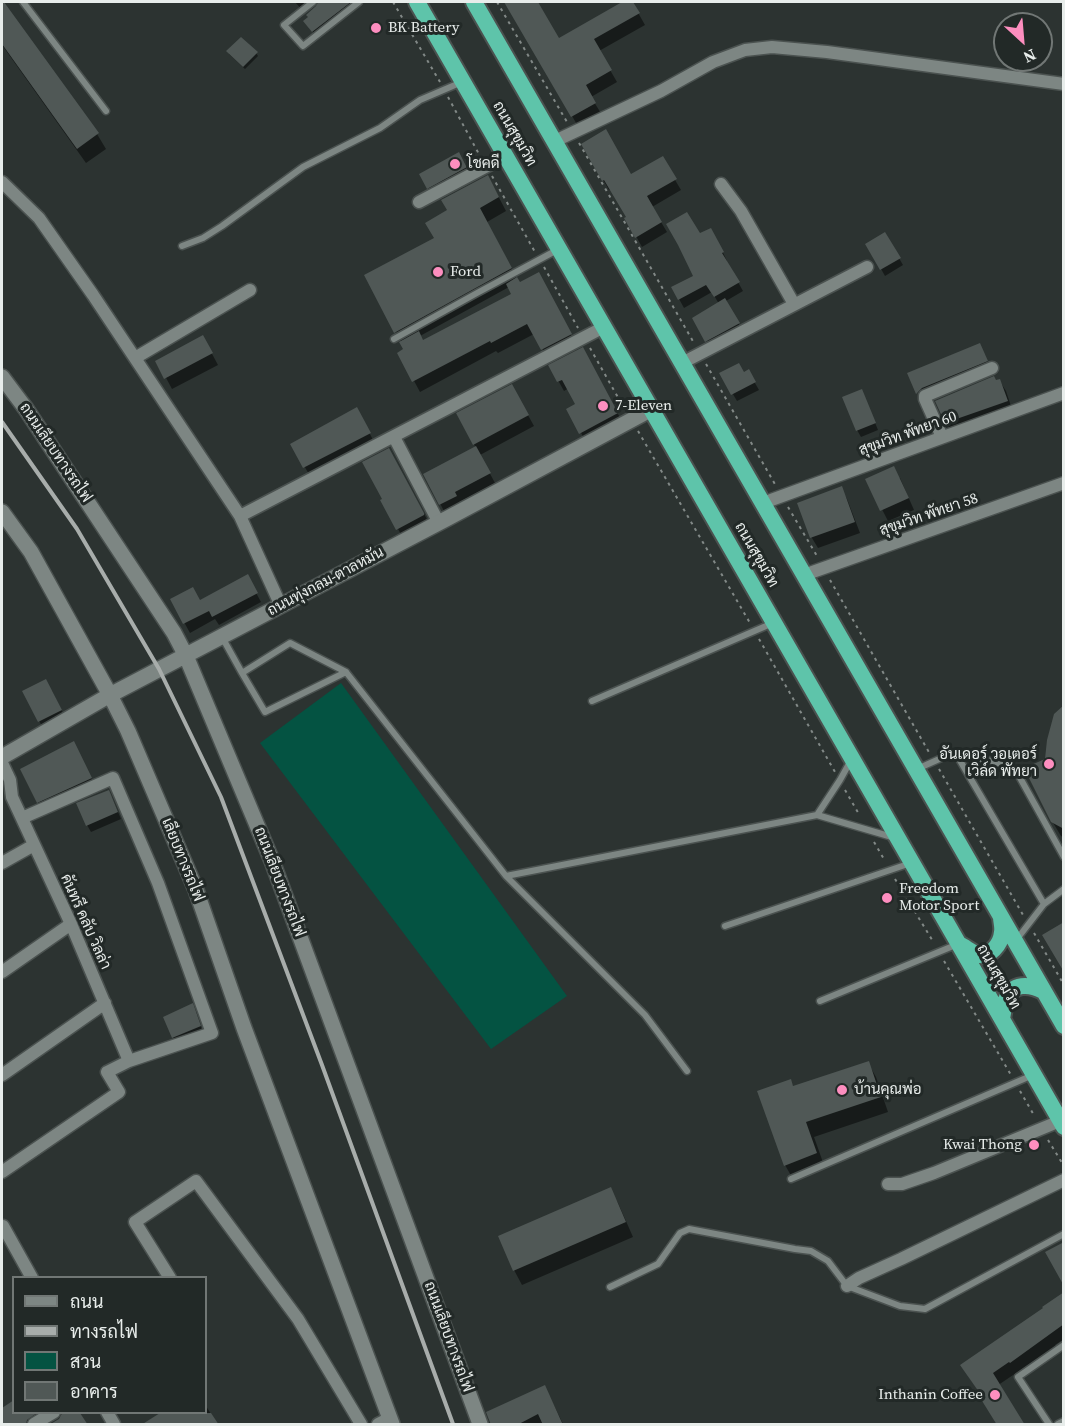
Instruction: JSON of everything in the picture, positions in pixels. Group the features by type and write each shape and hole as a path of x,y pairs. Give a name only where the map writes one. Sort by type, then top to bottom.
{"highway":[{"name":"ถนนสุขุมวิท","path":"417,2 1062,1124"},
{"path":"474,2 1064,1026"},
{"path":"958,943 976,954 990,953 995,949 1002,932 1000,916"},
{"path":"1002,1019 1006,998 1013,990 1026,985 1043,991"}],"street":[{"path":"555,141 661,91 713,62 745,50 772,47 816,51 1064,84"},
{"path":"419,202 506,156"},
{"path":"2,182 39,218 240,516 281,606"},
{"path":"721,184 741,211 794,304"},
{"path":"682,363 867,267"},
{"path":"135,358 250,290"},
{"path":"240,516 604,327"},
{"path":"942,437 925,396 992,368"},
{"name":"ถนนเลียบทางรถไฟ","path":"2,377 26,409 162,614 186,656 277,872 480,1425"},
{"name":"สุขุมวิท พัทยา 60","path":"763,503 1064,393"},
{"name":"ถนนทุ่งกลม-ตาลหมัน","path":"2,757 110,695 652,409"},
{"path":"394,437 439,523"},
{"name":"สุขุมวิท พัทยา 58","path":"804,575 1064,483"},
{"path":"2,512 31,552 110,695"},
{"name":"เลียบทางรถไฟ","path":"110,695 128,731 196,890 387,1422"},
{"name":"คันทรี คลับ วิลล่า","path":"2,763 10,780 12,797 71,924 129,1061"},
{"path":"2,1172 119,1092 107,1072 129,1061 212,1033 158,883 113,778 22,819"},
{"name":"คันทรี คลับ วิลล่า","path":"2,789 12,797"},
{"path":"2,863 34,845"},
{"path":"2,972 71,924"},
{"path":"2,1075 105,1003"},
{"path":"888,1184 902,1184 934,1173 1041,1128 1062,1124"},
{"path":"847,1286 859,1278 1064,1180"},
{"path":"169,1276 135,1222 196,1181 298,1319 361,1425"},
{"path":"3,1226 31,1276"},
{"path":"34,1425 52,1414"}],"lane":[{"path":"23,2 106,111"},
{"path":"312,2 284,25 303,46 359,2"},
{"path":"182,246 203,238 222,226 303,167 380,128 420,100 463,81"},
{"path":"394,339 560,249"},
{"path":"592,701 774,622"},
{"path":"222,636 265,712 345,672"},
{"path":"242,673 291,643 345,672 506,876 645,1015 687,1071"},
{"path":"916,770 955,752 1013,769 1064,857"},
{"path":"955,752 1044,904"},
{"path":"817,815 852,759"},
{"path":"506,876 817,815 898,838"},
{"path":"725,926 912,863"},
{"path":"1015,941 1044,904 1064,889"},
{"path":"820,1001 958,943"},
{"path":"791,1179 1034,1075"},
{"path":"610,1287 658,1264 680,1233 689,1229 795,1250 811,1251 828,1261 847,1286 900,1306 925,1309 1064,1234"},
{"path":"1049,1425 1018,1377 1064,1345"},
{"path":"1058,1425 1064,1421"}],"path":[{"path":"393,2 890,870 1064,1166"}],"green space":[{"path":"341,683 567,996 491,1049 260,743"}],"building":[{"path":"2,2 99,133 77,149 2,44"},
{"path":"318,2 351,2 312,32 303,21"},
{"path":"504,2 538,2 559,38 622,2 633,2 640,13 594,39 612,70 586,85 596,103 571,117"},
{"path":"241,37 258,52 243,67 226,51"},
{"path":"606,129 631,174 663,156 677,179 647,196 662,222 635,238 624,218 626,217 581,144"},
{"path":"459,152 466,166 480,160 427,189 419,174"},
{"name":"Ford","path":"488,175 499,197 480,208 512,268 394,333 364,275 434,238 425,223 447,210 441,200"},
{"path":"687,212 700,233 711,228 724,252 722,253 740,282 714,297 706,285 678,300 671,287 693,276 666,224"},
{"path":"885,232 901,258 880,270 865,244"},
{"path":"539,272 572,334 541,350 527,324 412,382 397,353 403,349 399,342 419,331 423,340 511,294 506,284 517,277 520,282"},
{"path":"725,298 740,323 705,342 692,318"},
{"path":"203,335 213,353 164,379 155,361"},
{"path":"980,343 988,361 922,388 916,394 907,373"},
{"path":"583,347 618,413 579,434 566,409 575,404 562,380 557,382 548,365"},
{"path":"739,363 744,372 749,369 756,382 731,395 719,373"},
{"path":"994,376 996,380 1000,379 1008,401 945,423 935,401"},
{"path":"512,384 529,415 473,445 456,413"},
{"path":"862,389 876,423 856,431 842,397"},
{"path":"357,407 371,433 303,468 290,444"},
{"path":"476,446 491,473 455,492 457,496 439,505 423,474"},
{"path":"389,448 424,513 396,530 362,462"},
{"path":"894,466 909,498 880,511 865,479"},
{"path":"842,486 855,522 810,538 797,503"},
{"path":"248,574 258,593 212,617 209,611 183,624 170,599 193,587 200,600"},
{"path":"46,679 62,710 38,722 22,691"},
{"name":"อันเดอร์ วอเตอร์ เวิล์ด พัทยา","path":"1064,705 1064,829 1051,822 1024,768 1045,759 1054,714"},
{"path":"74,741 92,778 37,803 20,769"},
{"path":"109,790 118,812 86,826 76,803"},
{"path":"1064,922 1064,972 1042,935"},
{"path":"193,1003 201,1026 172,1038 163,1017"},
{"path":"869,1061 881,1097 806,1122 817,1153 784,1166 757,1091 791,1079 793,1086"},
{"path":"611,1187 626,1222 513,1271 498,1236"},
{"path":"1064,1242 1064,1286 1045,1252"},
{"path":"1064,1292 1064,1324 993,1373 1025,1425 997,1425 979,1396 981,1395 960,1365"},
{"path":"545,1385 563,1425 543,1425 538,1414 517,1425 491,1425 486,1412"},
{"path":"12,1401 12,1414 36,1414 27,1420 26,1425 2,1425 2,1408"},
{"path":"211,1413 219,1425 141,1425 158,1414"},
{"path":"62,1414 81,1414 88,1425 49,1425 59,1419"}],"railway":[{"path":"2,422 77,529 159,669 221,797 453,1424"}],"place":[{"name":"BK Battery","path":"376,28"},
{"name":"โชคดี","path":"455,164"},
{"name":"Ford","path":"438,272"},
{"name":"7-Eleven","path":"603,406"},
{"name":"อันเดอร์ วอเตอร์ เวิล์ด พัทยา","path":"1049,764"},
{"name":"Freedom Motor Sport","path":"887,898"},
{"name":"บ้านคุณพ่อ","path":"842,1090"},
{"name":"Kwai Thong","path":"1034,1145"},
{"name":"Inthanin Coffee","path":"995,1395"}]}
